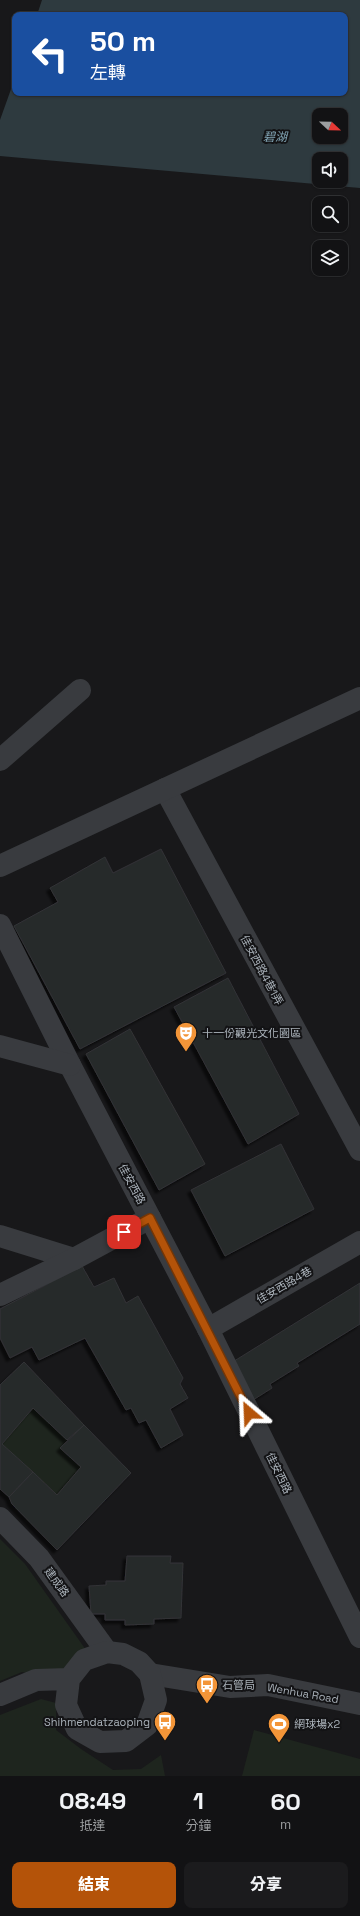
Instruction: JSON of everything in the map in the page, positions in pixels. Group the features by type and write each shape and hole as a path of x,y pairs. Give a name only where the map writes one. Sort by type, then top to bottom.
{"street":[{"path":"0,760 80,690"},
{"path":"0,866 360,698"},
{"name":"佳安西路4巷1弄","path":"165,789 360,1150"},
{"name":"佳安西路","path":"0,925 70,1065 208,1329 360,1637"},
{"path":"0,1046 70,1065"},
{"path":"0,1295 74,1259 150,1218"},
{"path":"0,1236 74,1259"},
{"name":"佳安西路4巷","path":"208,1329 360,1242"},
{"name":"建成路","path":"0,1518 39,1558 107,1652"},
{"path":"107,1652 123,1654 139,1662 150,1674 156,1700 147,1725 126,1741 100,1742 77,1729 66,1705 69,1679 84,1660 107,1652"},
{"name":"Wenhua Road","path":"150,1674 230,1687 268,1686 360,1704"},
{"path":"0,1695 36,1680 69,1679"}],"shaded area":[{"path":"33,1408 67,1440 60,1448 81,1467 57,1495 2,1444"},
{"path":"0,1539 25,1564 91,1657 57,1681 22,1672 0,1681"},
{"path":"41,1699 56,1703 56,1730 113,1770 141,1769 161,1755 165,1776 0,1776 0,1715"},
{"name":"網球場x2","path":"254,1730 360,1759 360,1776 242,1776"}],"water":[{"name":"碧湖","path":"42,0 360,0 360,188 348,187 348,152 312,152 312,184 0,156 0,120 12,86 12,96 348,96 348,12 38,12"}],"building":[{"path":"161,849 226,973 80,1049 14,926 58,902 50,888 105,857 113,873"},
{"path":"228,978 299,1114 248,1144 174,1007"},
{"path":"130,1029 205,1164 159,1190 86,1054"},
{"path":"281,1144 314,1209 225,1256 191,1190"},
{"path":"82,1266 94,1287 114,1278 126,1303 138,1296 183,1378 180,1384 188,1398 170,1409 183,1435 161,1448 146,1420 139,1423 131,1408 126,1410 85,1338 39,1360 32,1347 10,1358 0,1338 0,1309"},
{"path":"360,1283 360,1324 297,1363 299,1366 270,1384 272,1388 253,1400 231,1363"},
{"path":"24,1362 84,1425 67,1440 33,1408 2,1444 33,1472 9,1497 0,1489 0,1385"},
{"path":"84,1425 131,1473 57,1550 12,1504 9,1497 33,1472 57,1495 81,1467 60,1448"},
{"path":"127,1556 171,1556 170,1563 183,1563 181,1618 154,1619 154,1624 125,1625 125,1620 105,1620 105,1614 91,1614 89,1586 106,1585 106,1581 125,1581"}],"place":[{"name":"十一份觀光文化園區","path":"186,1052"},
{"name":"石管局","path":"207,1704"},
{"name":"Shihmendatzaoping","path":"165,1742"},
{"name":"網球場x2","path":"279,1744"}],"route":[{"path":"124,1232 150,1218 208,1329 249,1413"}]}
